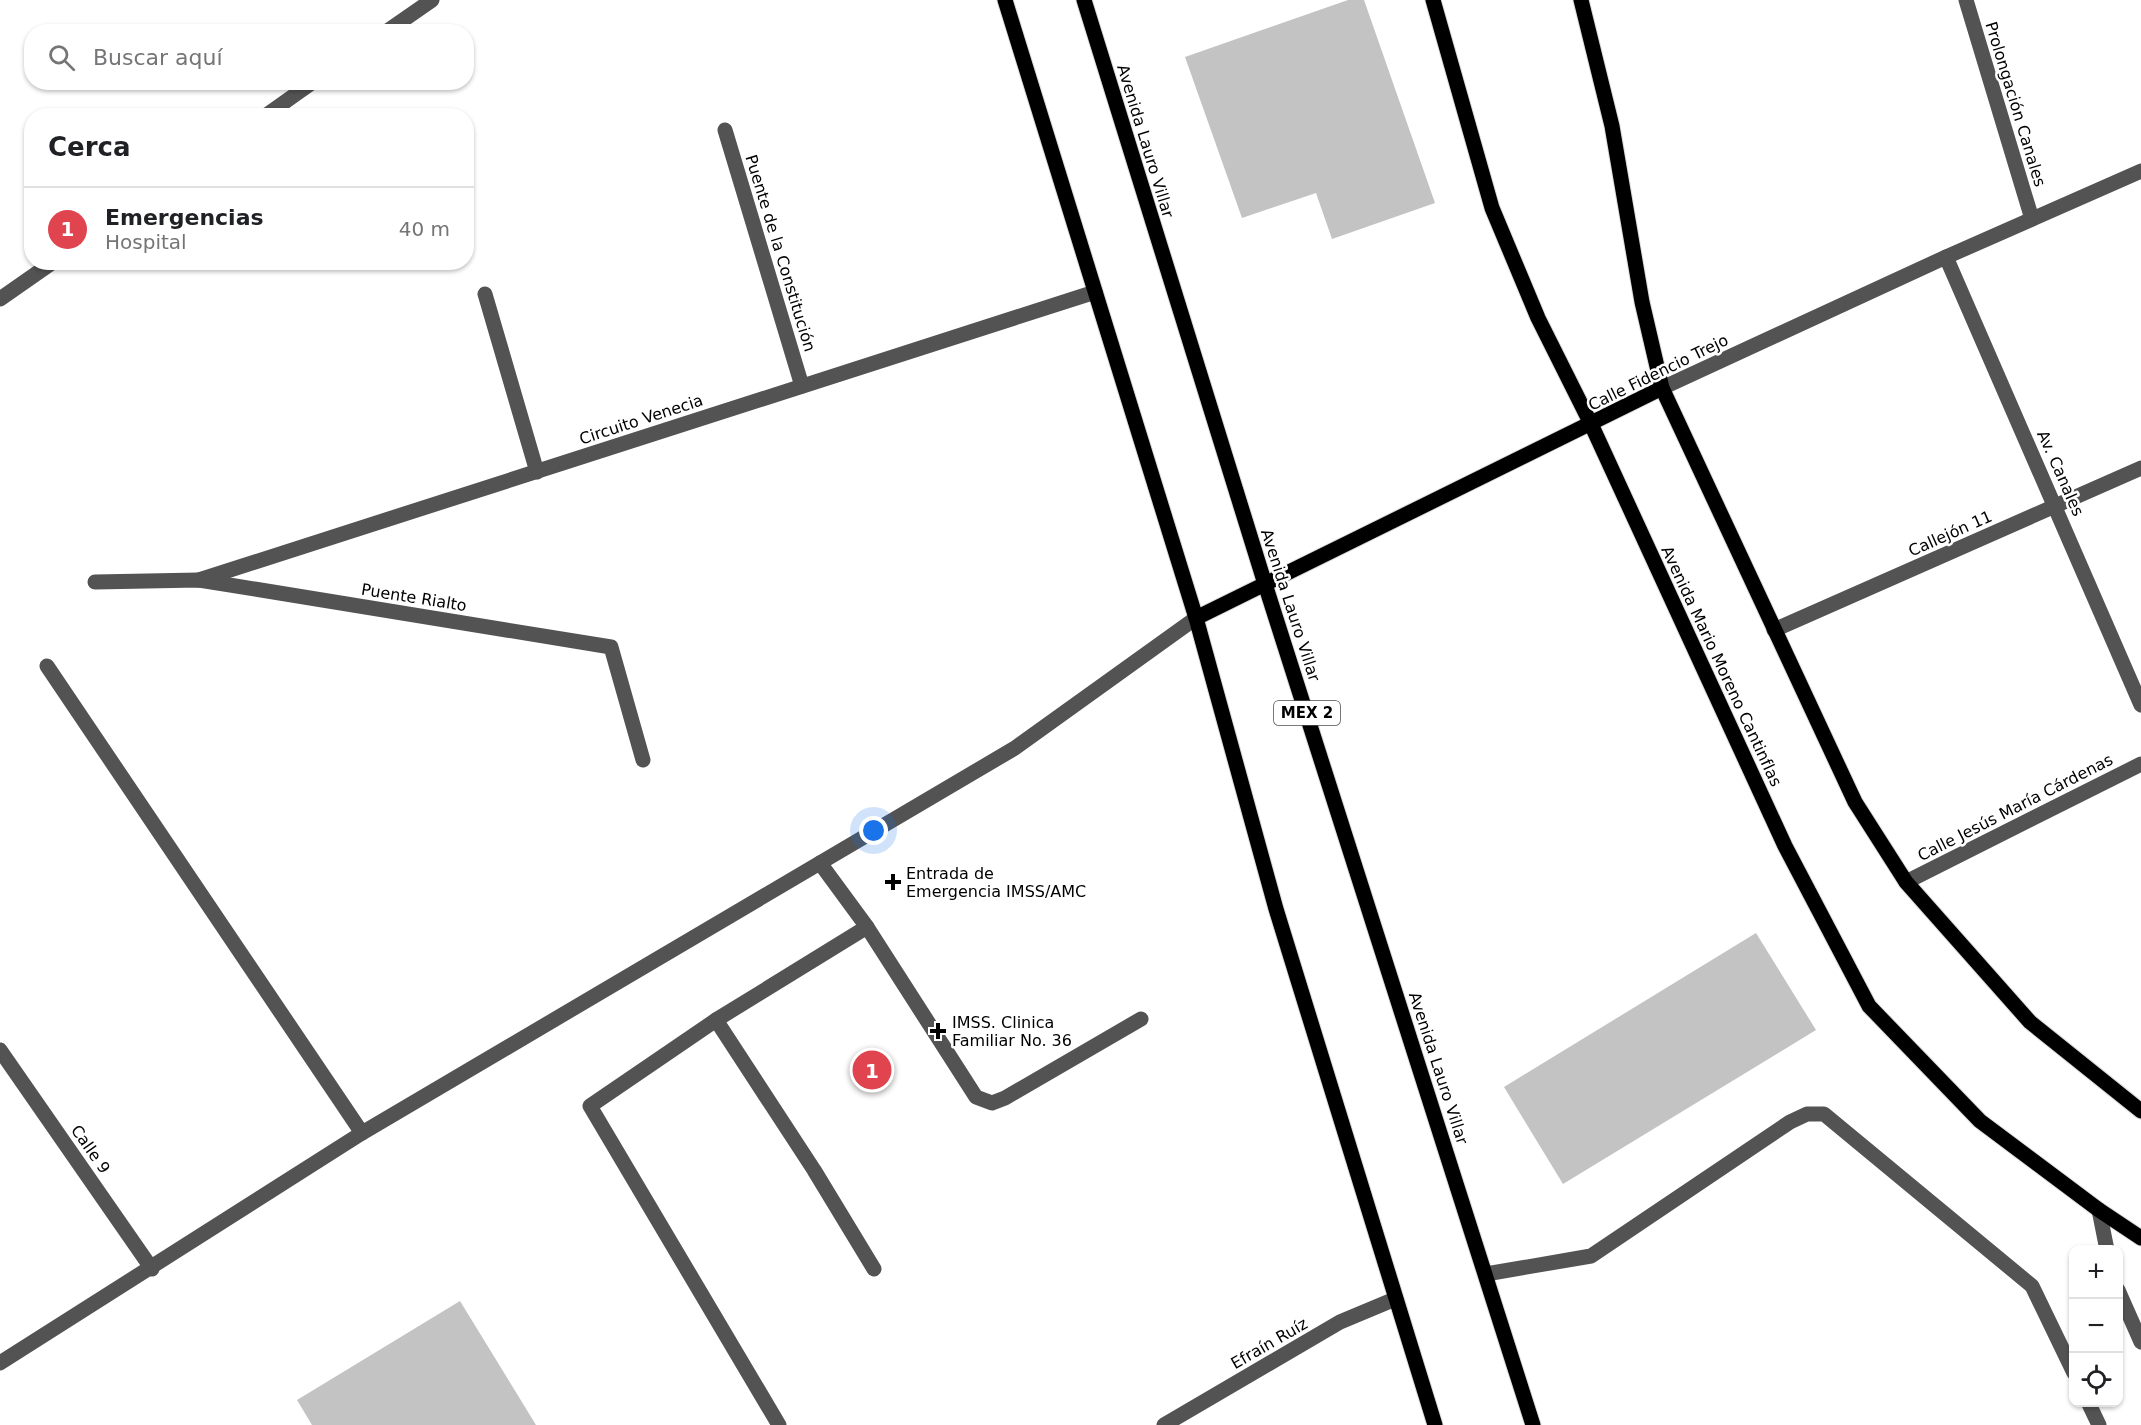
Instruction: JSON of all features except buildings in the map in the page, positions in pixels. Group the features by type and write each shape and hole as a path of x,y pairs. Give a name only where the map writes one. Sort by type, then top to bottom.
{"main road":[{"path":"1005,0 1196,618 1276,909 1435,1425"},
{"name":"Avenida Lauro Villar","path":"1084,0 1265,584 1533,1425"},
{"name":"Avenida Mario Moreno Cantinflas","path":"1433,0 1492,208 1538,318 1591,424 1785,846 1869,1006 1980,1121 2099,1210 2141,1238"},
{"path":"1581,0 1612,126 1642,302 1662,388 1855,802 1906,882 2030,1022 2141,1110"},
{"name":"Calle Fidencio Trejo","path":"1196,618 1662,388"}],"street":[{"path":"398,24 432,0"},
{"name":"Prolongación Canales","path":"1966,0 2032,219"},
{"path":"276,108 302,90"},
{"name":"Puente de la Constitución","path":"725,130 802,386"},
{"name":"Calle Fidencio Trejo","path":"1662,388 1946,257 2141,171"},
{"name":"Av. Canales","path":"1946,257 2141,705"},
{"path":"0,299 41,270"},
{"name":"Circuito Venecia","path":"199,580 1095,292"},
{"path":"485,294 537,472"},
{"name":"Callejón 11","path":"1774,630 2141,468"},
{"name":"Puente Rialto","path":"95,582 199,580 611,648 643,760"},
{"path":"0,1363 152,1269 362,1133 1015,748 1196,618"},
{"path":"47,666 362,1133"},
{"name":"Calle Jesús María Cárdenas","path":"1906,882 2141,764"},
{"path":"819,863 867,927 975,1097 992,1103 1005,1098 1142,1019"},
{"path":"779,1425 590,1106 716,1020 867,927"},
{"path":"716,1020 814,1170 873,1269"},
{"name":"Calle 9","path":"0,1050 152,1269"},
{"path":"1486,1274 1591,1256 1791,1122 1807,1114 1824,1114 2032,1286 2069,1365"},
{"path":"2099,1210 2106,1245"},
{"name":"Efraín Ruíz","path":"1164,1425 1340,1322 1395,1299"},
{"path":"2122,1299 2141,1342"},
{"path":"2090,1407 2098,1425"}],"place":[{"name":"Entrada de Emergencia IMSS/AMC","path":"893,882"},
{"name":"IMSS. Clinica Familiar No. 36","path":"938,1031"},
{"name":"Emergencias","path":"872,1070"}]}
